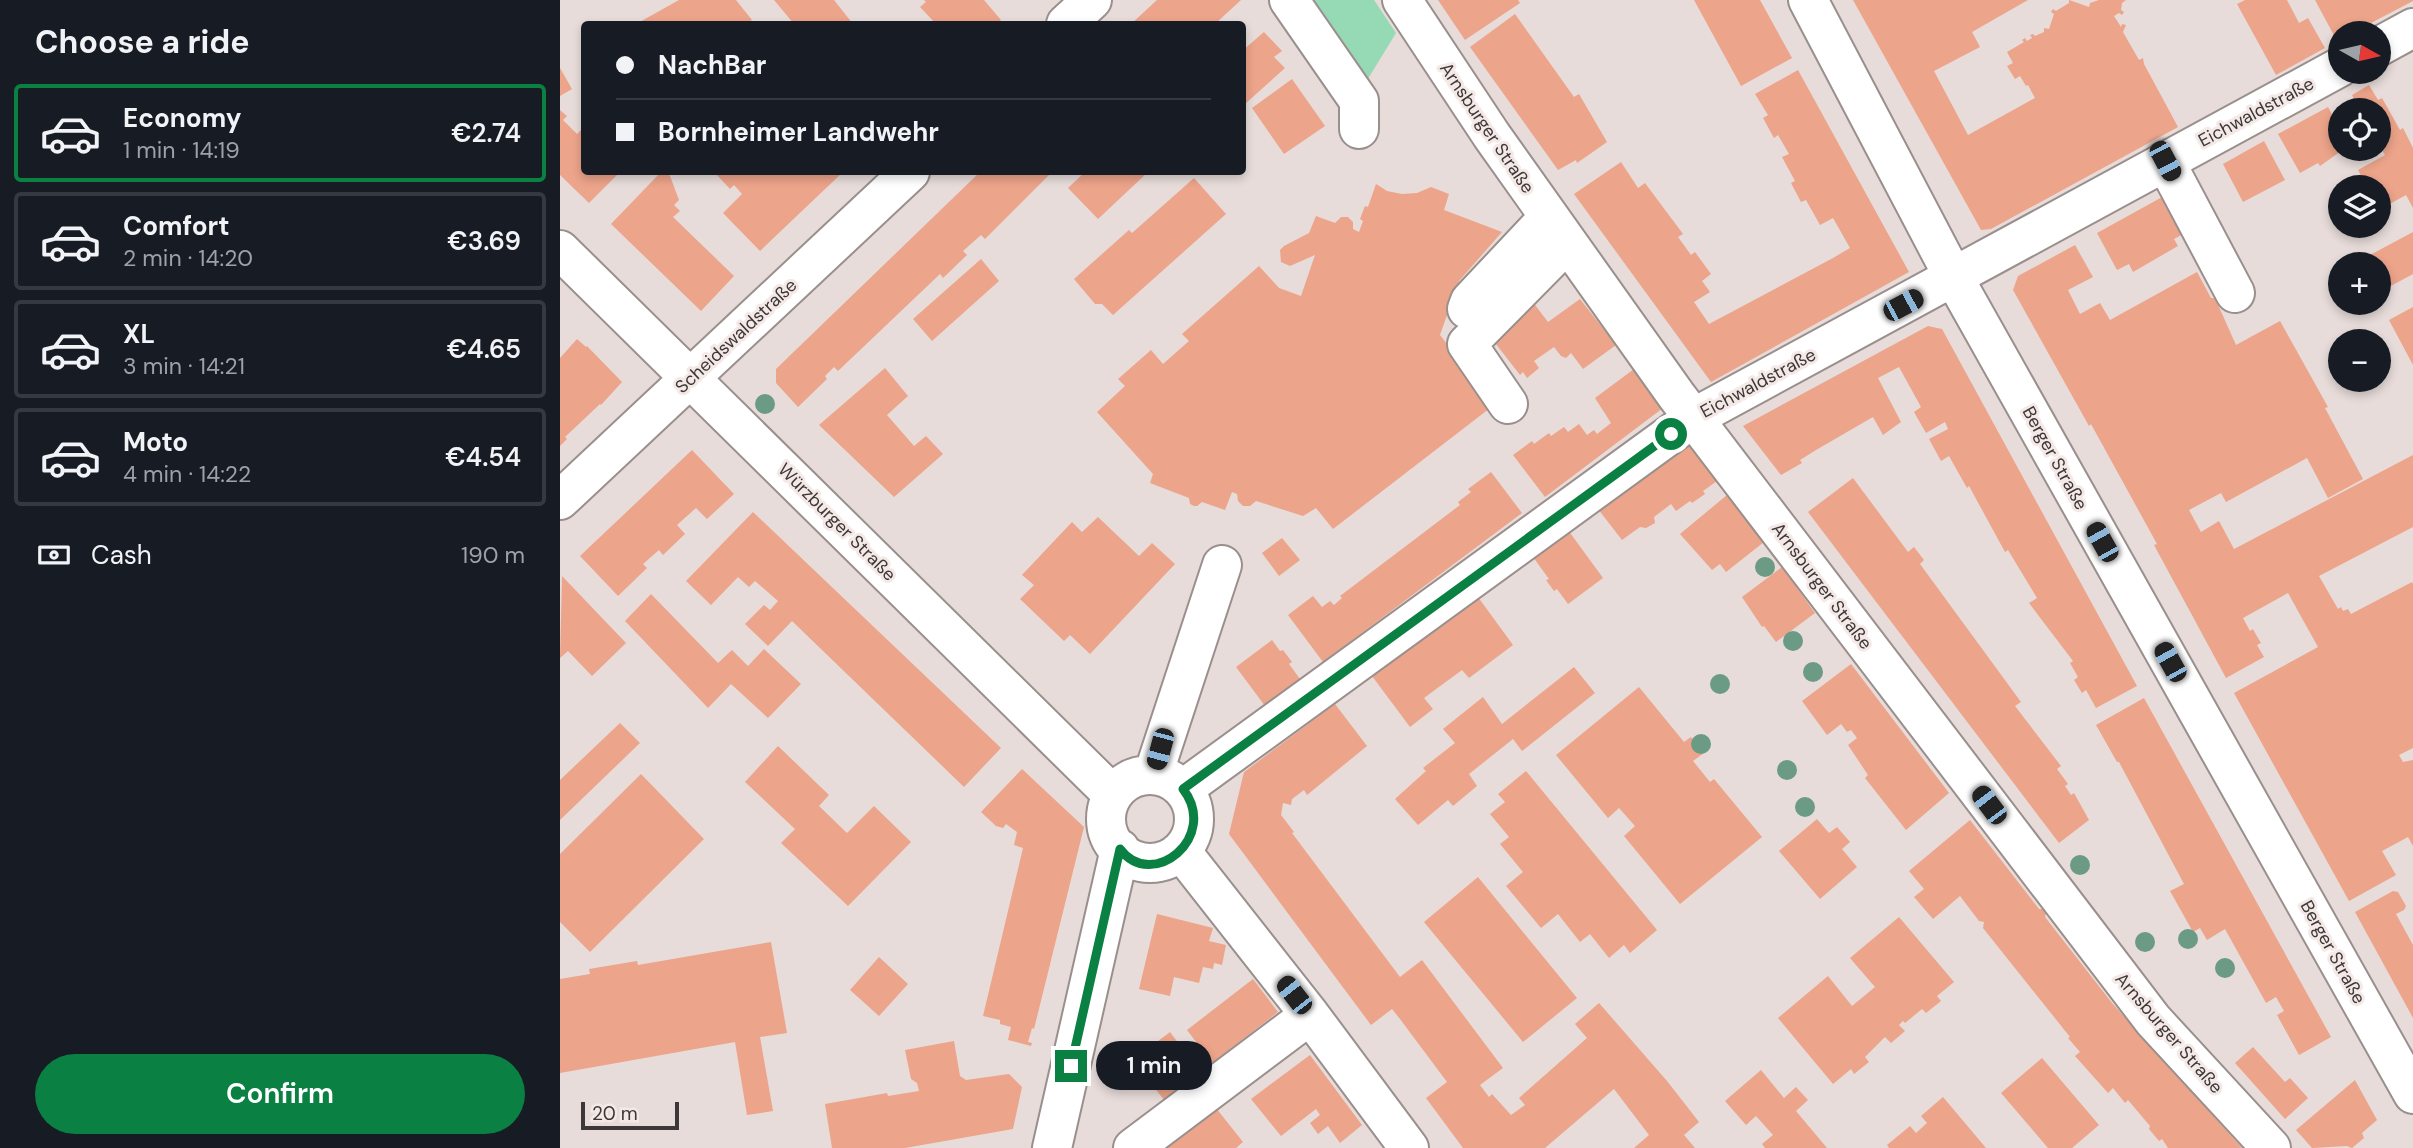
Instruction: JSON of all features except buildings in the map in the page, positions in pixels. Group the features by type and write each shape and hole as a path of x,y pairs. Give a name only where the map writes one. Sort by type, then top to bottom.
{"street":[{"path":"1069,21 1092,0"},
{"path":"1289,0 1359,101 1359,129"},
{"name":"Arnsburger Straße","path":"1402,0 1492,136 1693,418 2153,1020 2271,1148"},
{"name":"Berger Straße","path":"1808,0 1954,278 2413,1094"},
{"path":"2391,40 2413,28"},
{"name":"Eichwaldstraße","path":"1168,782 1693,418 2328,73"},
{"path":"2165,161 2235,293"},
{"name":"Scheidswaldstraße","path":"560,500 907,175"},
{"path":"1467,309 1470,301 1558,230"},
{"path":"1508,404 1468,344 1558,230"},
{"name":"Würzburger Straße","path":"560,250 1113,794"},
{"path":"1168,782 1222,565"},
{"path":"1134,778 1168,782 1193,807 1195,818 1189,841 1166,862 1142,863 1126,856 1108,832 1107,810 1113,794 1121,785 1134,778"},
{"path":"1052,1148 1120,849"},
{"path":"1181,851 1310,1015 1409,1148"},
{"path":"1133,1148 1310,1015"}],"green space":[{"path":"1309,0 1374,0 1396,33 1366,82"}],"route":[{"path":"1071,1066 1120,849 1126,856 1142,863 1166,862 1181,851 1189,841 1195,818 1193,807 1183,789 1671,434"}]}
